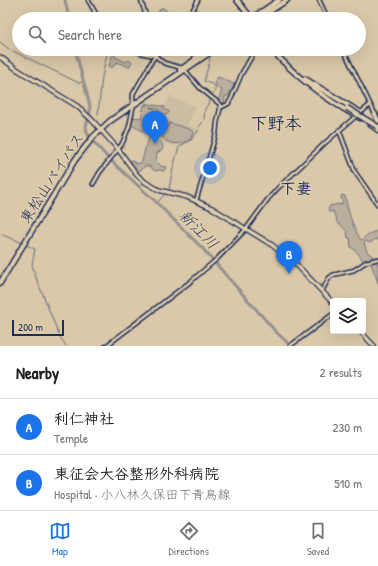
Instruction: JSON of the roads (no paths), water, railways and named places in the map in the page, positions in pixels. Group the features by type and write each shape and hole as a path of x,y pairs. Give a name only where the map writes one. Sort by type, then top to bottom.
{"highway":[{"path":"234,0 244,12"},
{"path":"237,0 245,12"},
{"path":"261,12 279,0"},
{"path":"266,12 283,0"},
{"path":"267,12 287,0"},
{"path":"272,12 290,0"},
{"path":"189,63 198,56"},
{"path":"189,63 200,56"},
{"path":"199,60 205,56"},
{"path":"199,60 208,56"},
{"path":"278,56 312,88 378,130"},
{"path":"281,56 304,79 322,93 378,127"},
{"name":"東松山バイパス","path":"0,283 72,166 88,141 99,128 183,69 199,60"},
{"name":"東松山バイパス","path":"183,69 189,63"},
{"path":"304,79 361,113"},
{"path":"375,114 378,120"},
{"name":"東松山バイパス","path":"0,278 79,150 88,141"}],"main road":[{"path":"0,57 18,70 74,103 91,119 118,149 137,175 149,185 164,192 196,200 212,208 279,249 291,258 330,300"},
{"path":"363,334 374,346"}],"street":[{"path":"88,0 95,12"},
{"path":"141,0 145,12"},
{"path":"194,0 196,4"},
{"path":"192,12 198,0"},
{"path":"319,0 325,12"},
{"path":"93,184 108,161 122,144 129,127 133,94 155,56 168,65 180,66 200,88 220,103 216,134 196,200"},
{"path":"220,108 228,104 232,99 242,73 252,56"},
{"path":"346,56 375,114"},
{"path":"106,346 214,262 246,229 278,188 339,130 370,105"},
{"path":"339,130 355,172 378,205"},
{"path":"322,291 329,278 333,275 354,270 366,262 378,259"},
{"path":"290,346 330,316"}],"waterway":[{"path":"65,0 68,12"},
{"path":"87,1 93,12"},
{"path":"196,7 198,12"},
{"path":"0,42 9,49"},
{"path":"23,56 79,83 84,82"},
{"name":"新江川","path":"77,56 90,106 86,126 87,133 92,140 108,158 155,201 203,249 276,332 291,346"},
{"path":"98,114 102,77 106,56"},
{"path":"209,62 210,58"},
{"path":"209,64 204,81 215,86 212,96"},
{"path":"199,127 204,120 205,109 211,99"},
{"path":"180,146 191,140 199,130"},
{"path":"169,189 179,147"},
{"path":"157,203 165,194"},
{"path":"0,234 23,243"},
{"path":"26,245 35,249 32,265 35,275 59,335 66,346"}],"place":[{"name":"利仁神社","path":"155,144"},
{"name":"東征会大谷整形外科病院","path":"289,274"}],"district":[{"name":"下野本","path":"276,123"},
{"name":"下妻","path":"296,188"}]}
